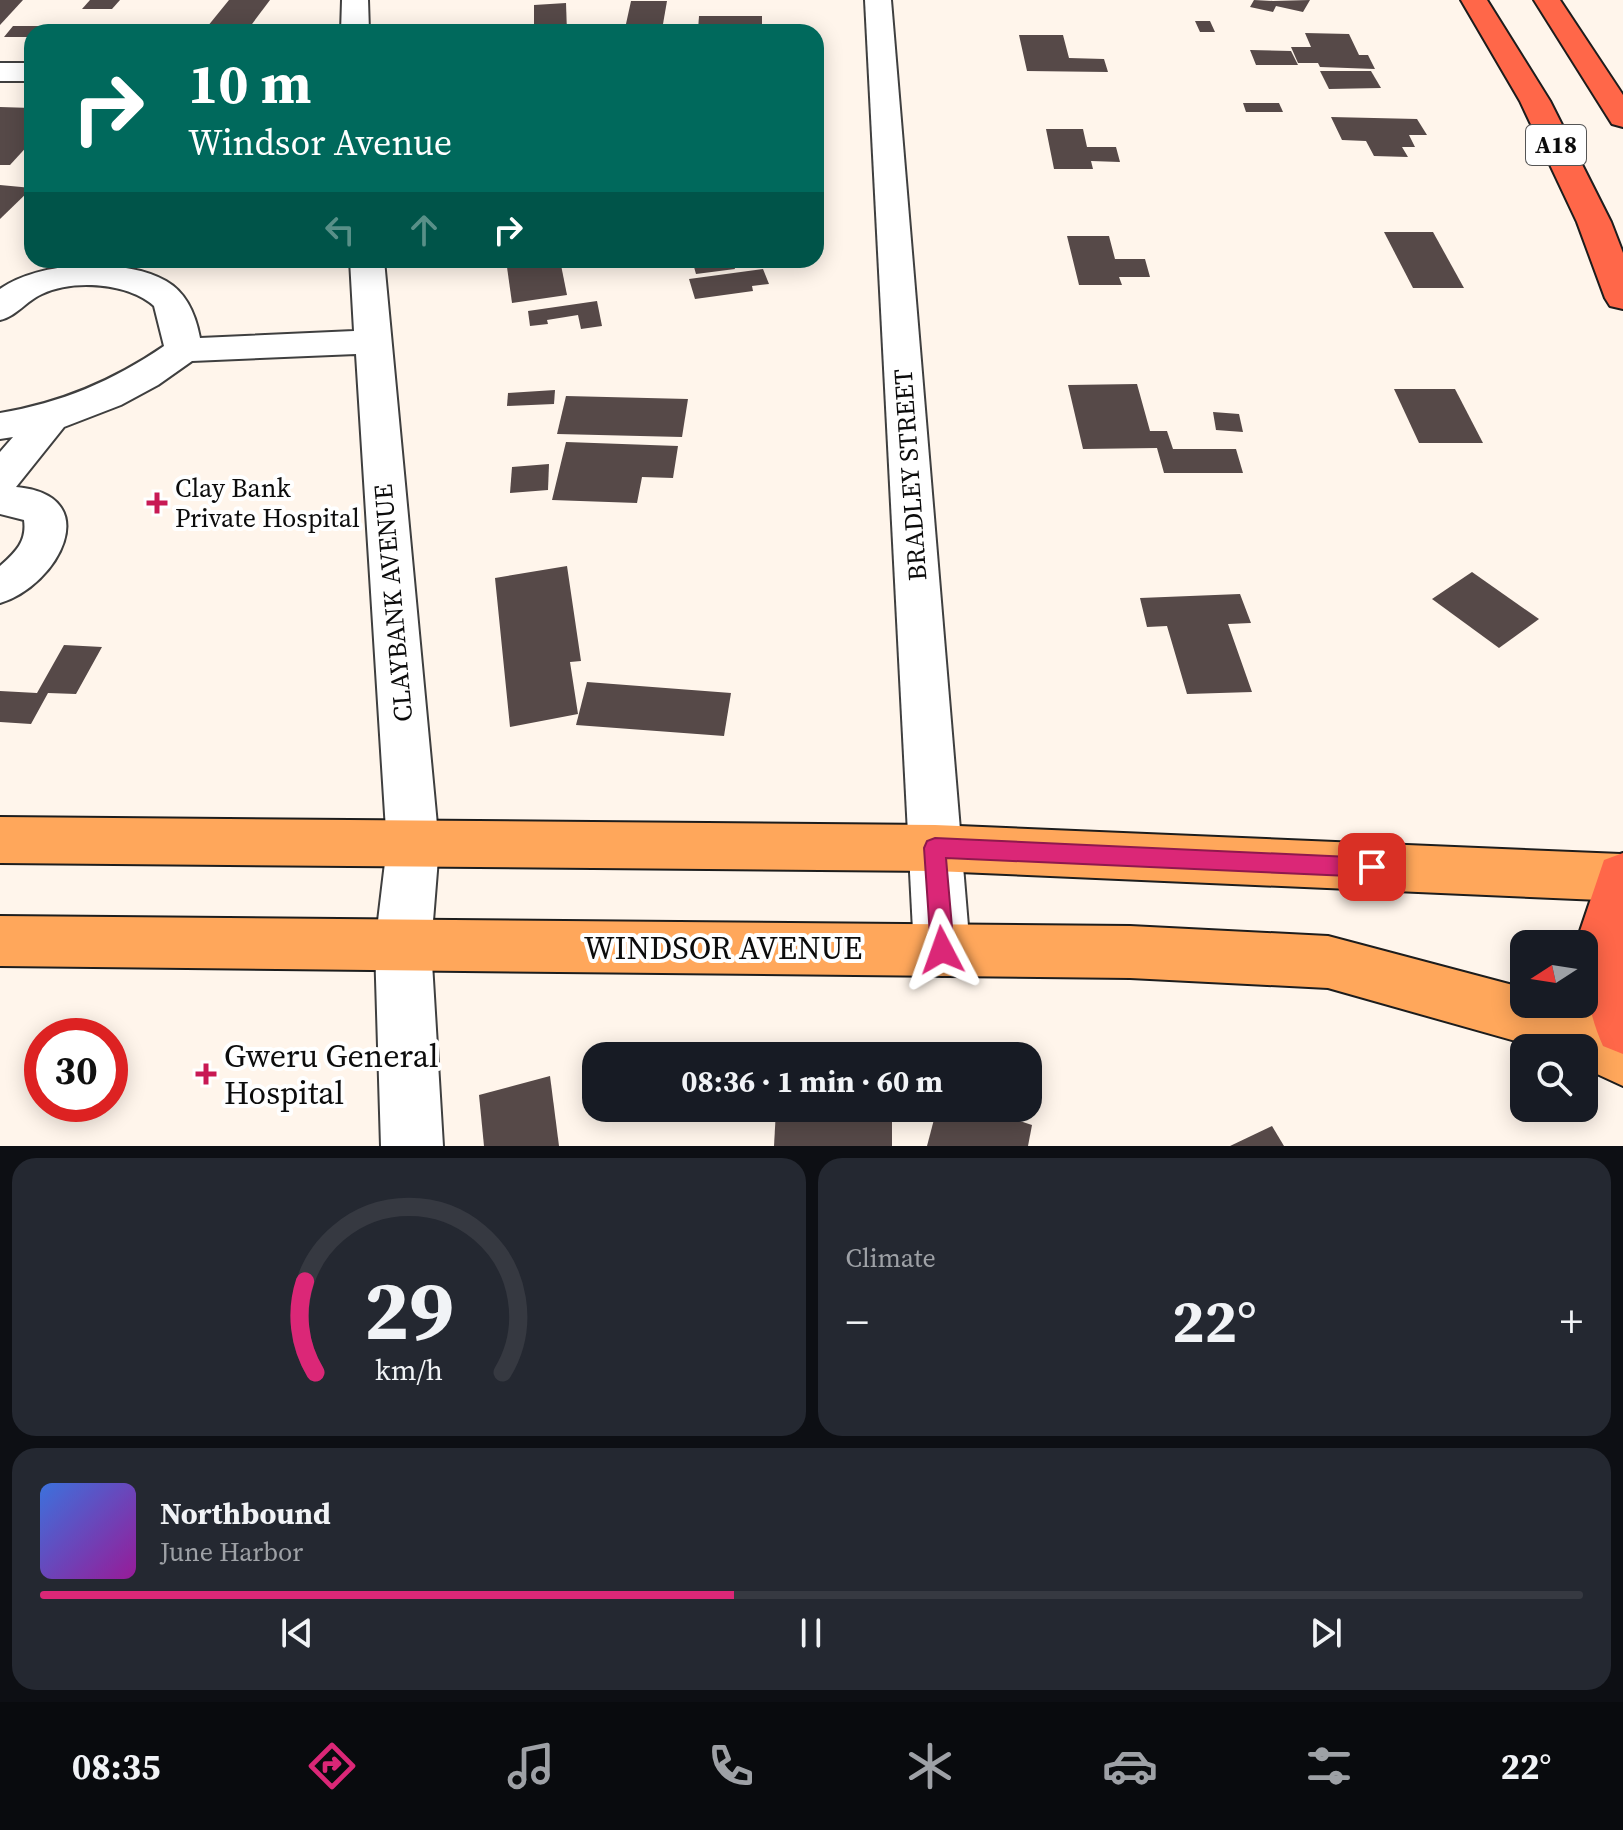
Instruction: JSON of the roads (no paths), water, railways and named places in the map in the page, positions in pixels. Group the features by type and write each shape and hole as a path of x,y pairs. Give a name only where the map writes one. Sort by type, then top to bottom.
{"highway":[{"name":"A18","path":"1474,0 1535,101 1594,222 1623,298"},
{"name":"A18","path":"1547,0 1623,118"},
{"path":"1622,877 1604,943 1623,1026"}],"main road":[{"path":"0,840 413,846 935,848 1622,877"},
{"name":"WINDSOR AVENUE","path":"0,941 1130,952 1328,962 1554,1024 1623,1057"}],"street":[{"path":"355,0 355,24"},
{"name":"BRADLEY STREET","path":"878,0 942,950"},
{"path":"0,72 24,72"},
{"name":"CLAYBANK AVENUE","path":"367,268 413,846 403,946 412,1146"},
{"path":"0,309 38,272 57,279 138,271 166,297 181,327 183,350"},
{"path":"0,426 50,418 107,396 145,377 183,350 372,342"},
{"path":"0,479 50,418"},
{"path":"0,500 25,503 40,511 47,523 47,538 40,554 26,571 0,587"}],"place":[{"name":"Clay Bank Private Hospital","path":"157,503"},
{"name":"Gweru General Hospital","path":"206,1074"}]}
